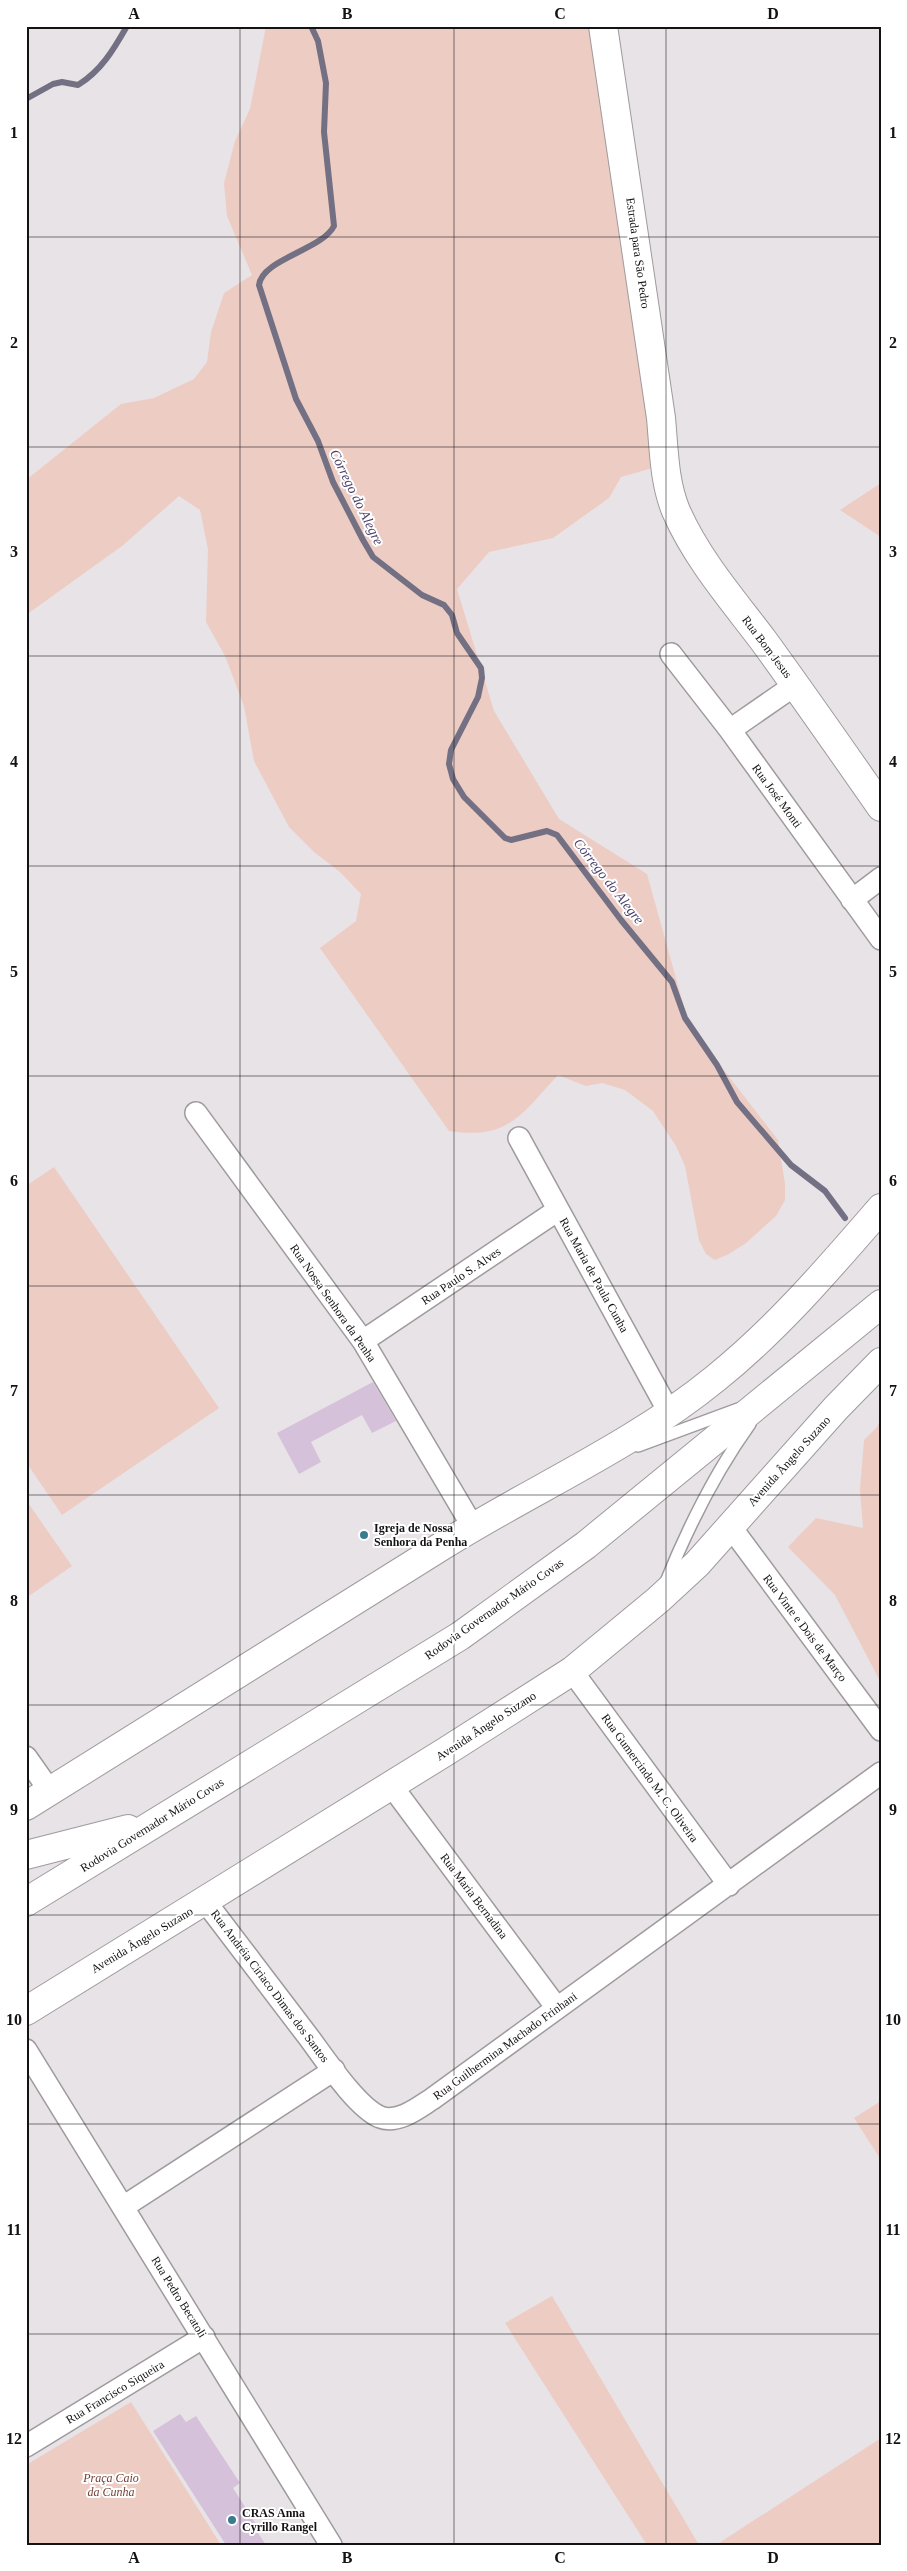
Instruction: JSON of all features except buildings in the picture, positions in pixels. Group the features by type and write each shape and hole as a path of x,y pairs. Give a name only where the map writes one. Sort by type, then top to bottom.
{"main road":[{"name":"Estrada para São Pedro","path":"603,26 660,409 666,481"},
{"name":"Rua Bom Jesus","path":"666,481 676,510 692,543 881,807"},
{"path":"26,1806 473,1527 508,1506 585,1466 669,1412 714,1380 753,1347 813,1287 881,1208"},
{"name":"Rodovia Governador Mário Covas","path":"26,1902 460,1636 586,1545 881,1304"},
{"name":"Avenida Ângelo Suzano","path":"26,2011 392,1785 572,1671 658,1600 696,1564 881,1362"},
{"path":"26,1855 158,1821"}],"street":[{"name":"Rua José Monti","path":"671,654 730,730 881,939"},
{"path":"730,730 795,685"},
{"path":"852,900 881,878"},
{"name":"Rua Nossa Senhora da Penha","path":"196,1113 364,1342 473,1527"},
{"name":"Rua Maria de Paula Cunha","path":"519,1138 669,1412"},
{"name":"Rua Paulo S. Alves","path":"364,1342 558,1210"},
{"name":"Rua Vinte e Dois de Março","path":"730,1526 881,1730"},
{"name":"Rua Gumercindo M. C. Oliveira","path":"572,1671 729,1885"},
{"path":"26,1757 50,1791"},
{"name":"Rua Guilhermina Machado Frinhani","path":"334,2070 368,2110 382,2118 396,2118 411,2113 729,1885 881,1773"},
{"name":"Rua Maria Bernadina","path":"392,1785 557,2008"},
{"name":"Rua Andréia Ciriaco Dimas dos Santos","path":"205,1901 334,2070"},
{"name":"Rua Pedro Becatoli","path":"26,2050 331,2545"},
{"path":"123,2207 334,2070"},
{"name":"Rua Francisco Siqueira","path":"26,2446 204,2337"}],"lane":[{"path":"585,1466 768,1398"},
{"path":"658,1600 688,1528 724,1461 768,1398"}],"green space":[{"path":"266,26 599,26 670,452 649,469 621,477 609,498 553,538 489,552 457,589 494,711 559,819 647,874 689,1025 778,1140 785,1184 785,1200 776,1216 746,1243 715,1260 706,1254 699,1240 685,1166 676,1146 653,1111 625,1090 602,1083 586,1086 558,1075 523,1113 500,1128 486,1132 469,1133 449,1131 320,948 356,921 361,894 340,872 314,852 289,827 254,761 244,706 225,656 206,622 208,549 200,510 179,496 122,546 26,615 26,480 121,404 154,398 194,379 207,362 211,332 224,293 252,275 227,216 224,183 235,141 250,109"},
{"path":"881,483 881,537 840,510"},
{"path":"54,1167 219,1408 62,1515 26,1462 26,1186"},
{"path":"881,1418 881,1683 835,1595 788,1547 816,1518 863,1528 860,1490 864,1440 877,1427"},
{"path":"26,1500 72,1566 26,1598"},
{"path":"881,2101 881,2160 854,2118"},
{"path":"552,2296 699,2545 647,2545 505,2323"},
{"name":"Praça Caio da Cunha","path":"131,2402 221,2545 26,2545 26,2465"},
{"path":"881,2438 881,2545 716,2545"}],"waterway":[{"path":"26,99 53,84 62,82 78,85 94,73 106,59 127,26"},
{"name":"Córrego do Alegre","path":"311,26 318,41 326,83 324,132 334,226 318,242 270,268 263,276 259,285 296,399 318,441 333,482 363,540 373,557 422,595 444,605 452,615 457,633 481,668 482,678 478,697 451,750 449,764 453,779 464,797 505,838 511,840 547,831 557,835 621,920 672,982 685,1018 717,1065 737,1102 791,1165 825,1191 845,1218"}],"place":[{"name":"Igreja de Nossa Senhora da Penha","path":"364,1535"},
{"name":"CRAS Anna Cyrillo Rangel","path":"232,2520"}]}
